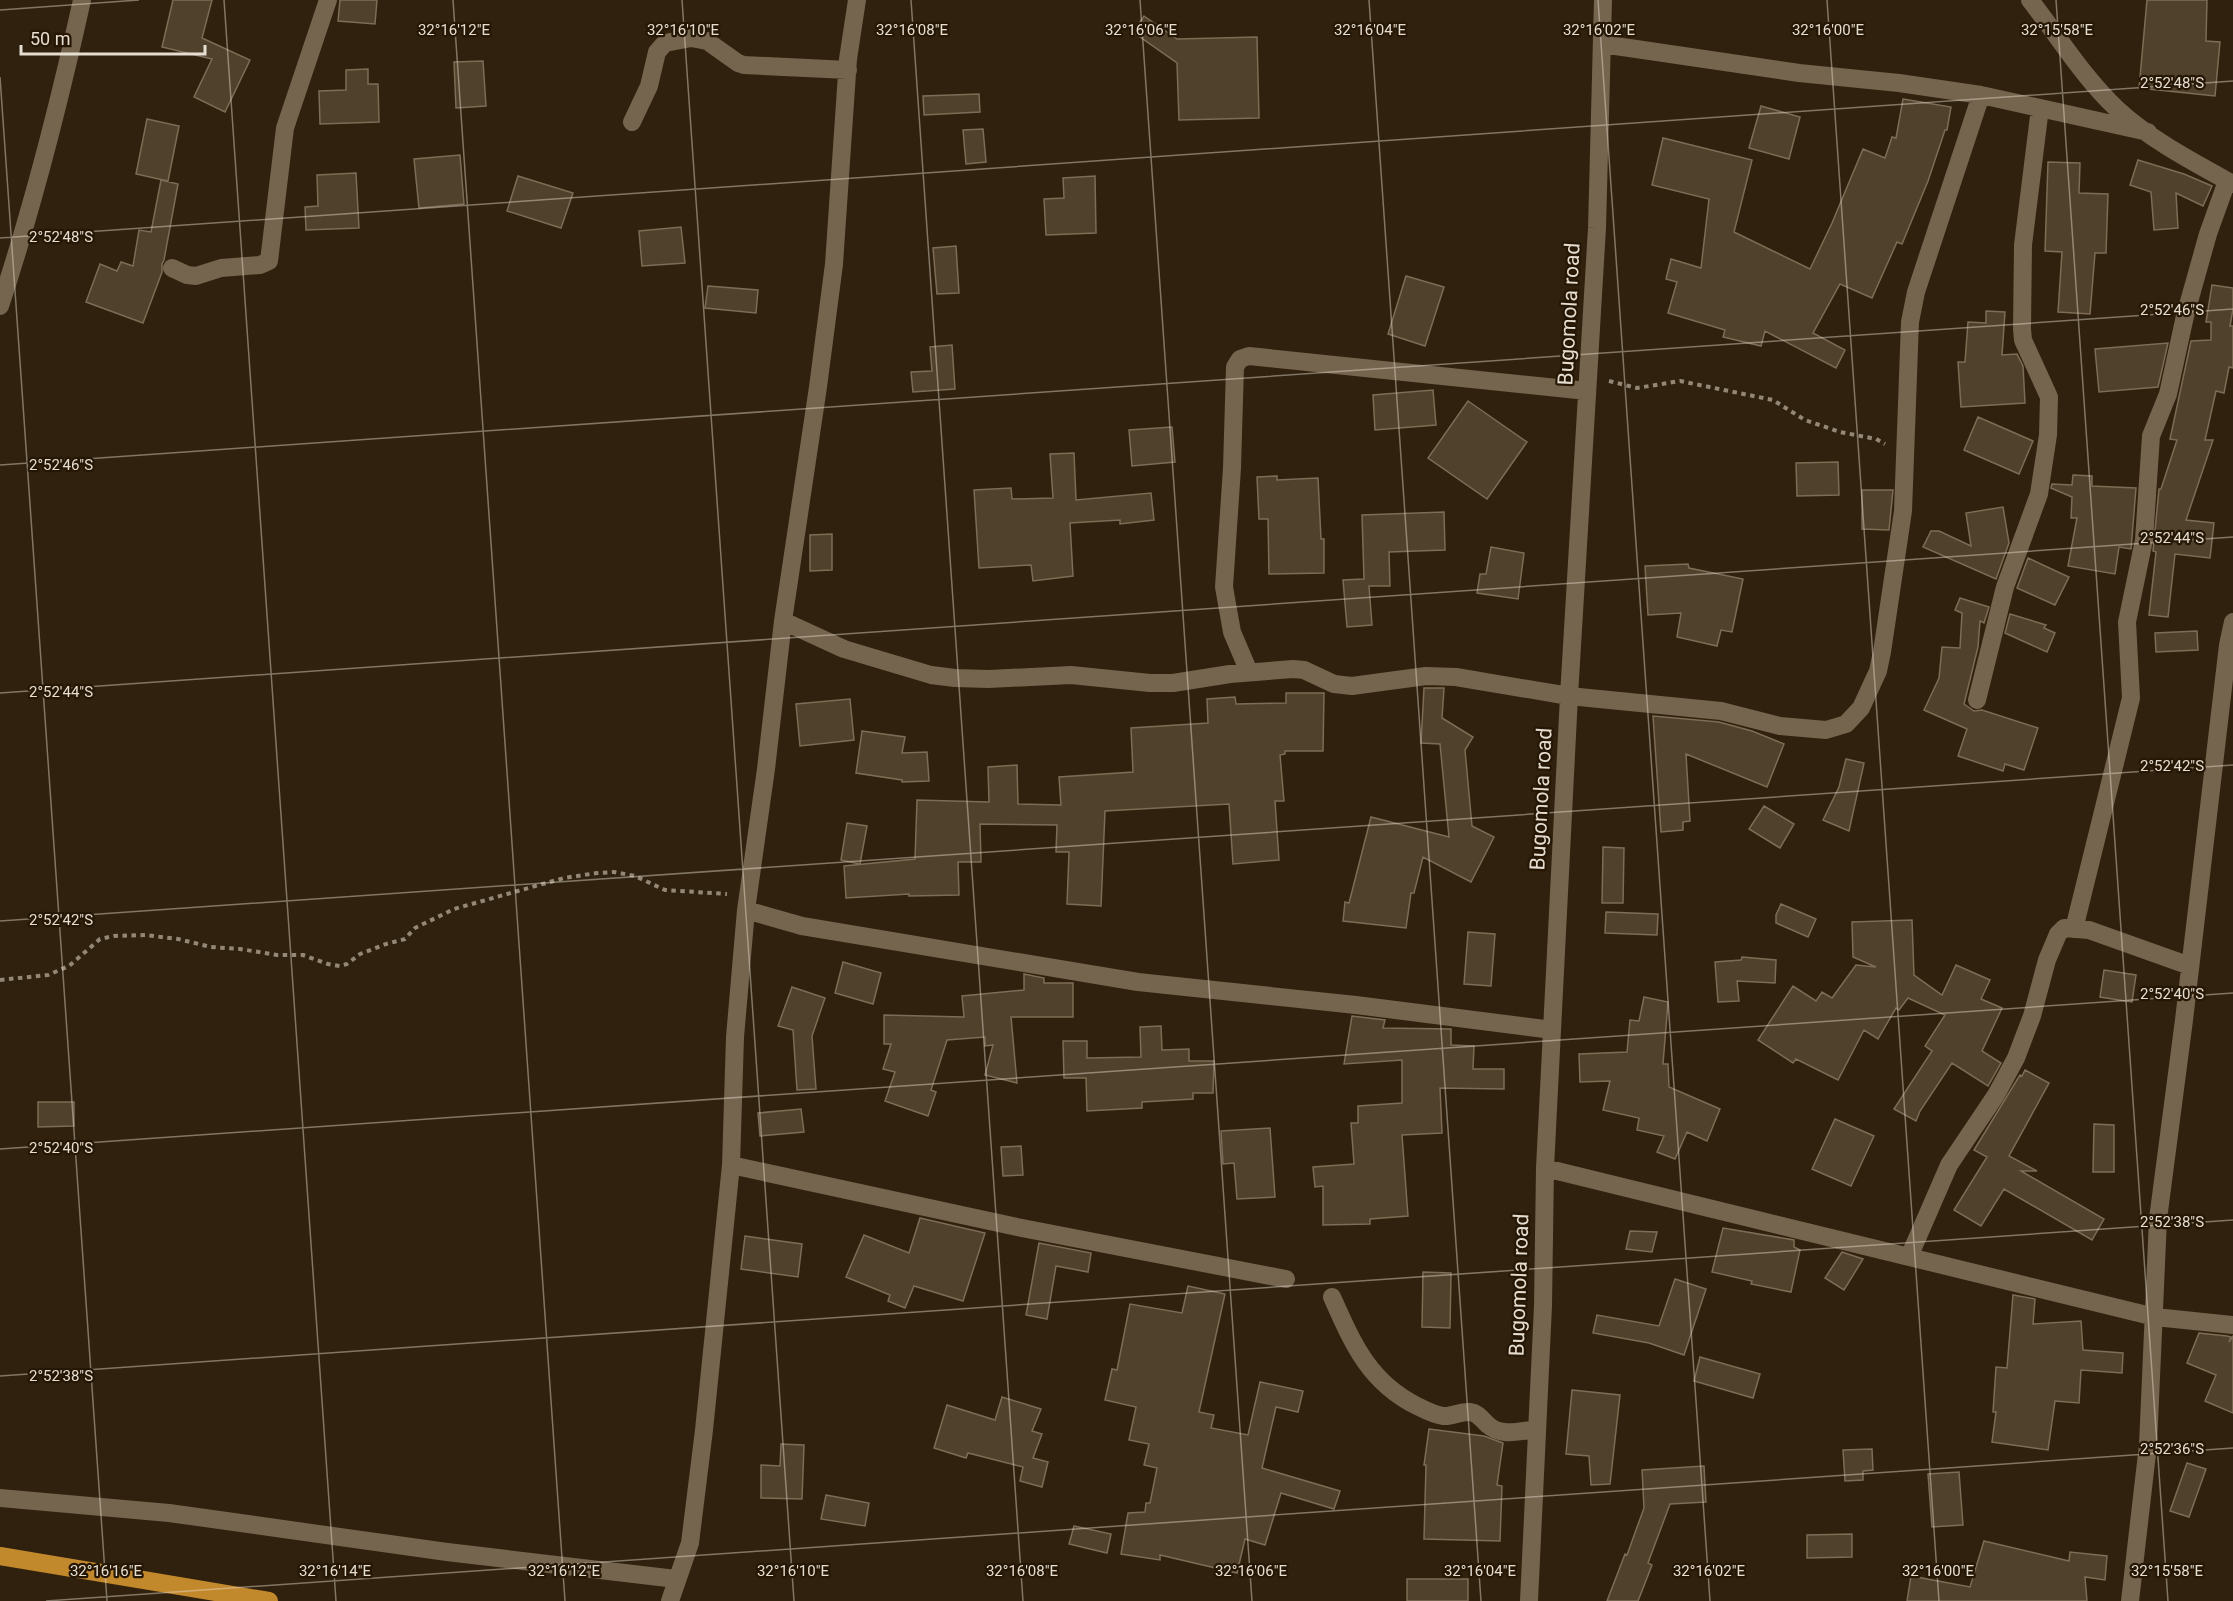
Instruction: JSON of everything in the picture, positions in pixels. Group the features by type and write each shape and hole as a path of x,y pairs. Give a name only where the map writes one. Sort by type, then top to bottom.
{"highway":[{"path":"0,1556 269,1601"}],"street":[{"path":"0,306 27,226 82,0"},
{"path":"172,268 187,275 196,276 221,268 260,265 269,261 285,128 328,0"},
{"path":"670,1601 690,1543 704,1430 731,1165 735,1036 747,903 766,769 783,621 834,264 848,70 857,0"},
{"name":"Bugomola road","path":"1529,1601 1542,1306 1545,1168 1569,696 1597,228 1603,0"},
{"path":"2030,0 2117,110 2175,152 2230,182 2208,234 2185,316 2168,394 2151,436 2144,540 2127,622 2131,698 2074,928"},
{"path":"632,122 649,86 657,52 669,41 691,38 707,41 738,63 744,64 848,70"},
{"path":"1602,44 1799,73 1899,83 1981,95 2148,132"},
{"path":"783,621 844,649 931,675 955,678 990,679 1071,675 1173,683 1249,672 1293,669 1304,670 1335,684 1352,686 1426,676 1456,677 1569,696 1721,711 1780,726 1826,730 1846,724 1861,708 1878,671 1903,511 1908,342 1916,292 1981,95"},
{"path":"1977,700 2005,587 2038,494 2048,435 2049,397 2023,340 2022,329 2023,245 2040,108"},
{"path":"1249,672 1232,632 1224,587 1232,468 1235,367 1240,359 1249,356 1587,383"},
{"path":"2130,1601 2148,1445 2158,1219 2225,668 2233,622"},
{"path":"747,903 802,926 1138,982 1356,1005 1552,1030"},
{"path":"1909,1257 1949,1165 1996,1095 2016,1058 2032,1016 2047,960 2058,934 2064,928 2089,930 2190,966"},
{"path":"731,1165 1017,1227 1286,1279"},
{"path":"1545,1168 2155,1317 2233,1325"},
{"path":"1332,1297 1351,1340 1365,1363 1378,1379 1408,1401 1430,1413 1442,1416 1472,1412 1478,1414 1489,1427 1499,1432 1536,1429"},
{"path":"0,1498 169,1513 447,1552 676,1579"}],"path":[{"path":"1587,383 1637,388 1680,381 1773,400 1805,420 1840,432 1876,439 1906,456"},
{"path":"0,980 48,975 69,966 100,939 114,936 145,935 178,939 211,947 240,948 277,955 303,955 340,966 347,964 360,954 405,939 415,928 454,909 564,878 597,873 614,872 635,876 665,890 747,903"}],"building":[{"path":"173,0 212,0 202,38 250,60 225,112 194,97 212,59 162,47"},
{"path":"340,0 377,0 375,24 338,21"},
{"path":"2147,0 2207,0 2206,41 2220,42 2215,96 2139,88"},
{"path":"1144,16 1177,39 1257,37 1259,118 1179,120 1177,63 1133,32"},
{"path":"483,61 486,106 456,108 454,62"},
{"path":"368,69 368,84 378,84 379,122 320,124 319,91 346,90 346,70"},
{"path":"979,94 980,112 924,115 923,96"},
{"path":"1903,99 1951,107 1947,130 1945,130 1928,181 1902,244 1897,242 1872,298 1840,284 1813,333 1845,350 1836,368 1765,331 1761,346 1723,337 1725,330 1668,313 1677,282 1666,279 1671,259 1701,268 1709,199 1652,185 1663,138 1752,160 1734,232 1810,269 1863,149 1885,158 1892,137 1896,138"},
{"path":"1761,106 1800,117 1789,159 1749,148"},
{"path":"147,119 179,126 168,181 136,174"},
{"path":"983,129 986,162 966,164 963,130"},
{"path":"460,155 464,204 419,208 414,159"},
{"path":"2138,160 2184,174 2212,186 2203,206 2176,193 2178,228 2154,230 2151,192 2130,185"},
{"path":"2048,162 2080,163 2079,193 2108,194 2106,253 2095,253 2090,314 2058,312 2062,252 2045,251"},
{"path":"356,173 359,228 306,230 305,207 318,206 317,175"},
{"path":"518,176 573,193 561,228 507,211"},
{"path":"1095,176 1096,233 1046,235 1044,199 1064,198 1063,178"},
{"path":"161,180 178,184 162,272 143,323 86,302 100,264 117,271 121,262 133,266 139,230 151,232"},
{"path":"681,227 685,263 642,266 639,231"},
{"path":"956,246 959,293 937,294 933,248"},
{"path":"1406,276 1444,287 1425,346 1388,334"},
{"path":"2212,285 2233,288 2230,326 2233,326 2233,368 2229,367 2224,393 2216,391 2205,440 2213,440 2186,520 2214,523 2210,558 2175,554 2168,617 2149,615 2156,552 2153,551 2159,489 2161,489 2177,440 2170,439 2191,341 2211,340 2211,322 2206,322"},
{"path":"708,286 758,290 756,313 705,308"},
{"path":"1986,311 2005,312 2002,355 2017,354 2023,366 2025,403 1961,407 1958,362 1965,362 1968,322 1986,323"},
{"path":"2168,343 2158,387 2099,392 2095,349"},
{"path":"952,345 955,389 913,392 911,372 932,371 930,347"},
{"path":"1433,390 1436,425 1375,430 1373,395"},
{"path":"1468,401 1527,442 1487,499 1428,458"},
{"path":"1978,417 2033,441 2019,474 1964,450"},
{"path":"1172,427 1175,462 1132,466 1129,430"},
{"path":"1074,453 1076,500 1151,493 1154,520 1120,524 1120,520 1070,523 1073,576 1033,581 1031,565 979,568 974,490 1011,488 1012,499 1053,498 1050,454"},
{"path":"1838,462 1839,495 1797,496 1796,463"},
{"path":"2073,475 2092,476 2092,486 2136,488 2131,549 2119,547 2115,574 2068,566 2077,518 2071,518 2072,497 2051,488 2052,484 2072,485"},
{"path":"1277,476 1277,480 1318,478 1321,539 1324,539 1324,573 1269,574 1268,519 1259,519 1257,477"},
{"path":"1862,490 1893,490 1889,530 1862,529"},
{"path":"2003,507 2009,543 1996,579 1923,547 1931,531 1939,531 1971,546 1966,513"},
{"path":"1444,512 1445,550 1389,552 1390,586 1369,586 1372,625 1347,627 1343,580 1364,579 1362,515"},
{"path":"832,534 832,570 810,571 810,535"},
{"path":"1491,547 1524,553 1518,599 1477,593 1480,574 1486,574"},
{"path":"2028,558 2069,577 2055,605 2017,588"},
{"path":"1688,564 1689,568 1743,579 1732,632 1721,630 1717,646 1677,637 1681,613 1648,615 1645,566"},
{"path":"1960,598 1989,607 1984,623 1980,621 1978,647 1964,704 1974,711 1982,710 2038,728 2024,770 2005,764 2003,771 1958,756 1967,729 1924,710 1939,678 1942,647 1960,648 1962,613 1955,610"},
{"path":"2010,614 2046,625 2044,628 2055,633 2047,652 2005,633"},
{"path":"2197,631 2198,650 2156,652 2155,633"},
{"path":"1424,688 1444,688 1442,718 1473,737 1465,750 1472,826 1494,837 1471,882 1423,857 1414,893 1411,893 1406,928 1343,921 1345,902 1349,903 1371,817 1449,837 1440,744 1421,743"},
{"path":"1286,693 1324,693 1323,751 1285,751 1285,754 1280,755 1284,801 1275,801 1279,860 1233,864 1229,804 1105,811 1101,906 1067,904 1069,852 1056,852 1057,825 980,824 981,862 958,862 959,895 909,896 909,894 846,898 844,866 915,859 917,800 989,802 988,767 1017,765 1018,804 1061,805 1059,777 1133,772 1131,728 1208,723 1207,699 1235,697 1236,704 1286,703"},
{"path":"850,699 854,740 800,746 796,704"},
{"path":"1653,716 1719,722 1752,731 1784,744 1767,787 1686,754 1690,821 1683,822 1683,830 1661,832"},
{"path":"862,731 905,737 902,753 927,752 929,781 902,782 902,780 856,773"},
{"path":"1846,759 1864,763 1849,831 1823,820 1839,787"},
{"path":"1764,806 1794,824 1780,848 1749,829"},
{"path":"847,823 867,826 860,864 841,860"},
{"path":"1603,847 1624,848 1623,903 1602,903"},
{"path":"1781,904 1816,919 1808,937 1776,923 1776,915"},
{"path":"1606,912 1658,914 1657,935 1605,933"},
{"path":"1912,920 1914,975 1942,995 1956,965 1990,980 1981,999 2002,1008 1982,1051 2001,1063 1988,1086 1952,1063 1920,1111 1916,1121 1894,1109 1932,1051 1925,1046 1945,1015 1908,998 1899,1010 1896,1008 1878,1039 1864,1030 1838,1080 1796,1059 1793,1063 1758,1040 1793,986 1816,1001 1822,992 1832,998 1856,965 1876,967 1853,957 1852,922"},
{"path":"1468,932 1495,934 1491,986 1464,984"},
{"path":"1742,957 1776,960 1775,983 1737,981 1739,1001 1718,1002 1715,962 1741,960"},
{"path":"843,962 881,973 873,1004 835,993"},
{"path":"2104,970 2136,975 2132,1002 2100,997"},
{"path":"1024,974 1044,978 1044,983 1073,983 1073,1017 1011,1017 1017,1083 985,1075 993,1045 985,1046 985,1037 947,1040 931,1090 936,1092 928,1116 885,1101 895,1072 883,1069 891,1044 884,1044 884,1015 964,1017 962,996 1024,990"},
{"path":"792,987 825,998 812,1036 816,1089 797,1090 793,1030 778,1026"},
{"path":"1644,997 1668,1002 1663,1064 1668,1064 1669,1087 1720,1109 1707,1141 1687,1132 1675,1159 1657,1152 1664,1136 1637,1130 1639,1118 1603,1110 1610,1081 1580,1082 1579,1054 1627,1052 1630,1020 1639,1021"},
{"path":"1352,1016 1385,1020 1383,1028 1451,1029 1451,1045 1474,1046 1473,1069 1504,1069 1504,1089 1440,1088 1442,1133 1402,1135 1408,1216 1370,1219 1370,1224 1323,1225 1323,1186 1315,1187 1313,1167 1354,1164 1351,1123 1358,1123 1358,1106 1402,1103 1402,1060 1344,1064"},
{"path":"1161,1026 1162,1050 1189,1049 1189,1061 1214,1061 1213,1093 1193,1093 1193,1099 1142,1102 1142,1108 1087,1111 1086,1078 1064,1078 1063,1041 1087,1041 1087,1058 1141,1057 1140,1027"},
{"path":"2025,1070 2049,1083 2009,1156 2037,1171 2021,1171 2104,1219 2092,1240 2004,1189 1981,1226 1954,1210 1987,1157 1974,1150"},
{"path":"38,1102 74,1102 74,1126 38,1127"},
{"path":"801,1109 804,1132 760,1136 758,1113"},
{"path":"1835,1119 1874,1136 1851,1186 1812,1169"},
{"path":"2094,1124 2114,1125 2114,1172 2093,1172"},
{"path":"1270,1128 1275,1197 1237,1199 1234,1163 1223,1164 1221,1131"},
{"path":"1021,1146 1023,1175 1003,1176 1001,1147"},
{"path":"920,1218 985,1233 963,1301 914,1286 905,1308 888,1301 890,1295 846,1277 864,1235 909,1253"},
{"path":"1723,1228 1794,1240 1794,1247 1800,1250 1791,1292 1751,1284 1752,1281 1712,1272"},
{"path":"1630,1231 1657,1232 1652,1252 1626,1249"},
{"path":"745,1236 802,1244 798,1277 741,1269"},
{"path":"1039,1243 1091,1253 1088,1272 1056,1266 1047,1319 1026,1315"},
{"path":"1842,1252 1863,1259 1844,1290 1825,1278"},
{"path":"1423,1272 1451,1273 1450,1328 1422,1327"},
{"path":"1675,1279 1706,1289 1684,1355 1649,1343 1593,1333 1597,1315 1659,1326"},
{"path":"1188,1286 1225,1294 1199,1412 1214,1415 1211,1428 1248,1435 1260,1382 1303,1391 1298,1412 1276,1407 1262,1468 1340,1491 1334,1509 1281,1493 1265,1545 1245,1539 1237,1573 1160,1555 1160,1560 1121,1554 1128,1513 1145,1512 1146,1503 1150,1503 1157,1468 1144,1465 1149,1444 1129,1440 1136,1407 1105,1400 1112,1369 1117,1370 1130,1304 1182,1313"},
{"path":"2013,1295 2035,1299 2033,1324 2081,1321 2083,1350 2123,1353 2122,1373 2081,1370 2079,1403 2055,1401 2048,1450 1992,1442 1996,1412 1993,1412 1996,1367 2007,1368"},
{"path":"2199,1333 2231,1337 2229,1342 2233,1336 2233,1413 2205,1401 2216,1375 2187,1363"},
{"path":"1700,1357 1760,1374 1753,1398 1694,1381"},
{"path":"1572,1390 1620,1395 1610,1484 1591,1485 1589,1456 1566,1454"},
{"path":"1002,1397 1041,1409 1032,1431 1042,1434 1033,1458 1048,1462 1042,1487 1020,1481 1023,1467 968,1453 966,1458 934,1448 947,1405 995,1420"},
{"path":"1429,1429 1484,1436 1503,1443 1497,1485 1502,1486 1500,1541 1424,1539 1426,1465 1424,1465"},
{"path":"781,1444 804,1445 802,1499 761,1498 761,1465 780,1466"},
{"path":"1872,1449 1873,1470 1863,1471 1863,1480 1845,1481 1843,1450"},
{"path":"2187,1463 2206,1469 2189,1517 2170,1511"},
{"path":"1704,1466 1706,1502 1670,1504 1648,1563 1652,1565 1638,1601 1607,1601 1644,1508 1642,1470"},
{"path":"1959,1472 1963,1525 1932,1527 1928,1474"},
{"path":"826,1495 869,1503 865,1526 821,1519"},
{"path":"1074,1526 1111,1534 1107,1553 1069,1544"},
{"path":"1852,1534 1852,1557 1807,1558 1807,1535"},
{"path":"1984,1541 2069,1561 2070,1552 2107,1556 2105,1580 2085,1577 2087,1601 1907,1601 1911,1576 1970,1587"},
{"path":"1407,1579 1468,1579 1468,1601 1407,1601"}]}
